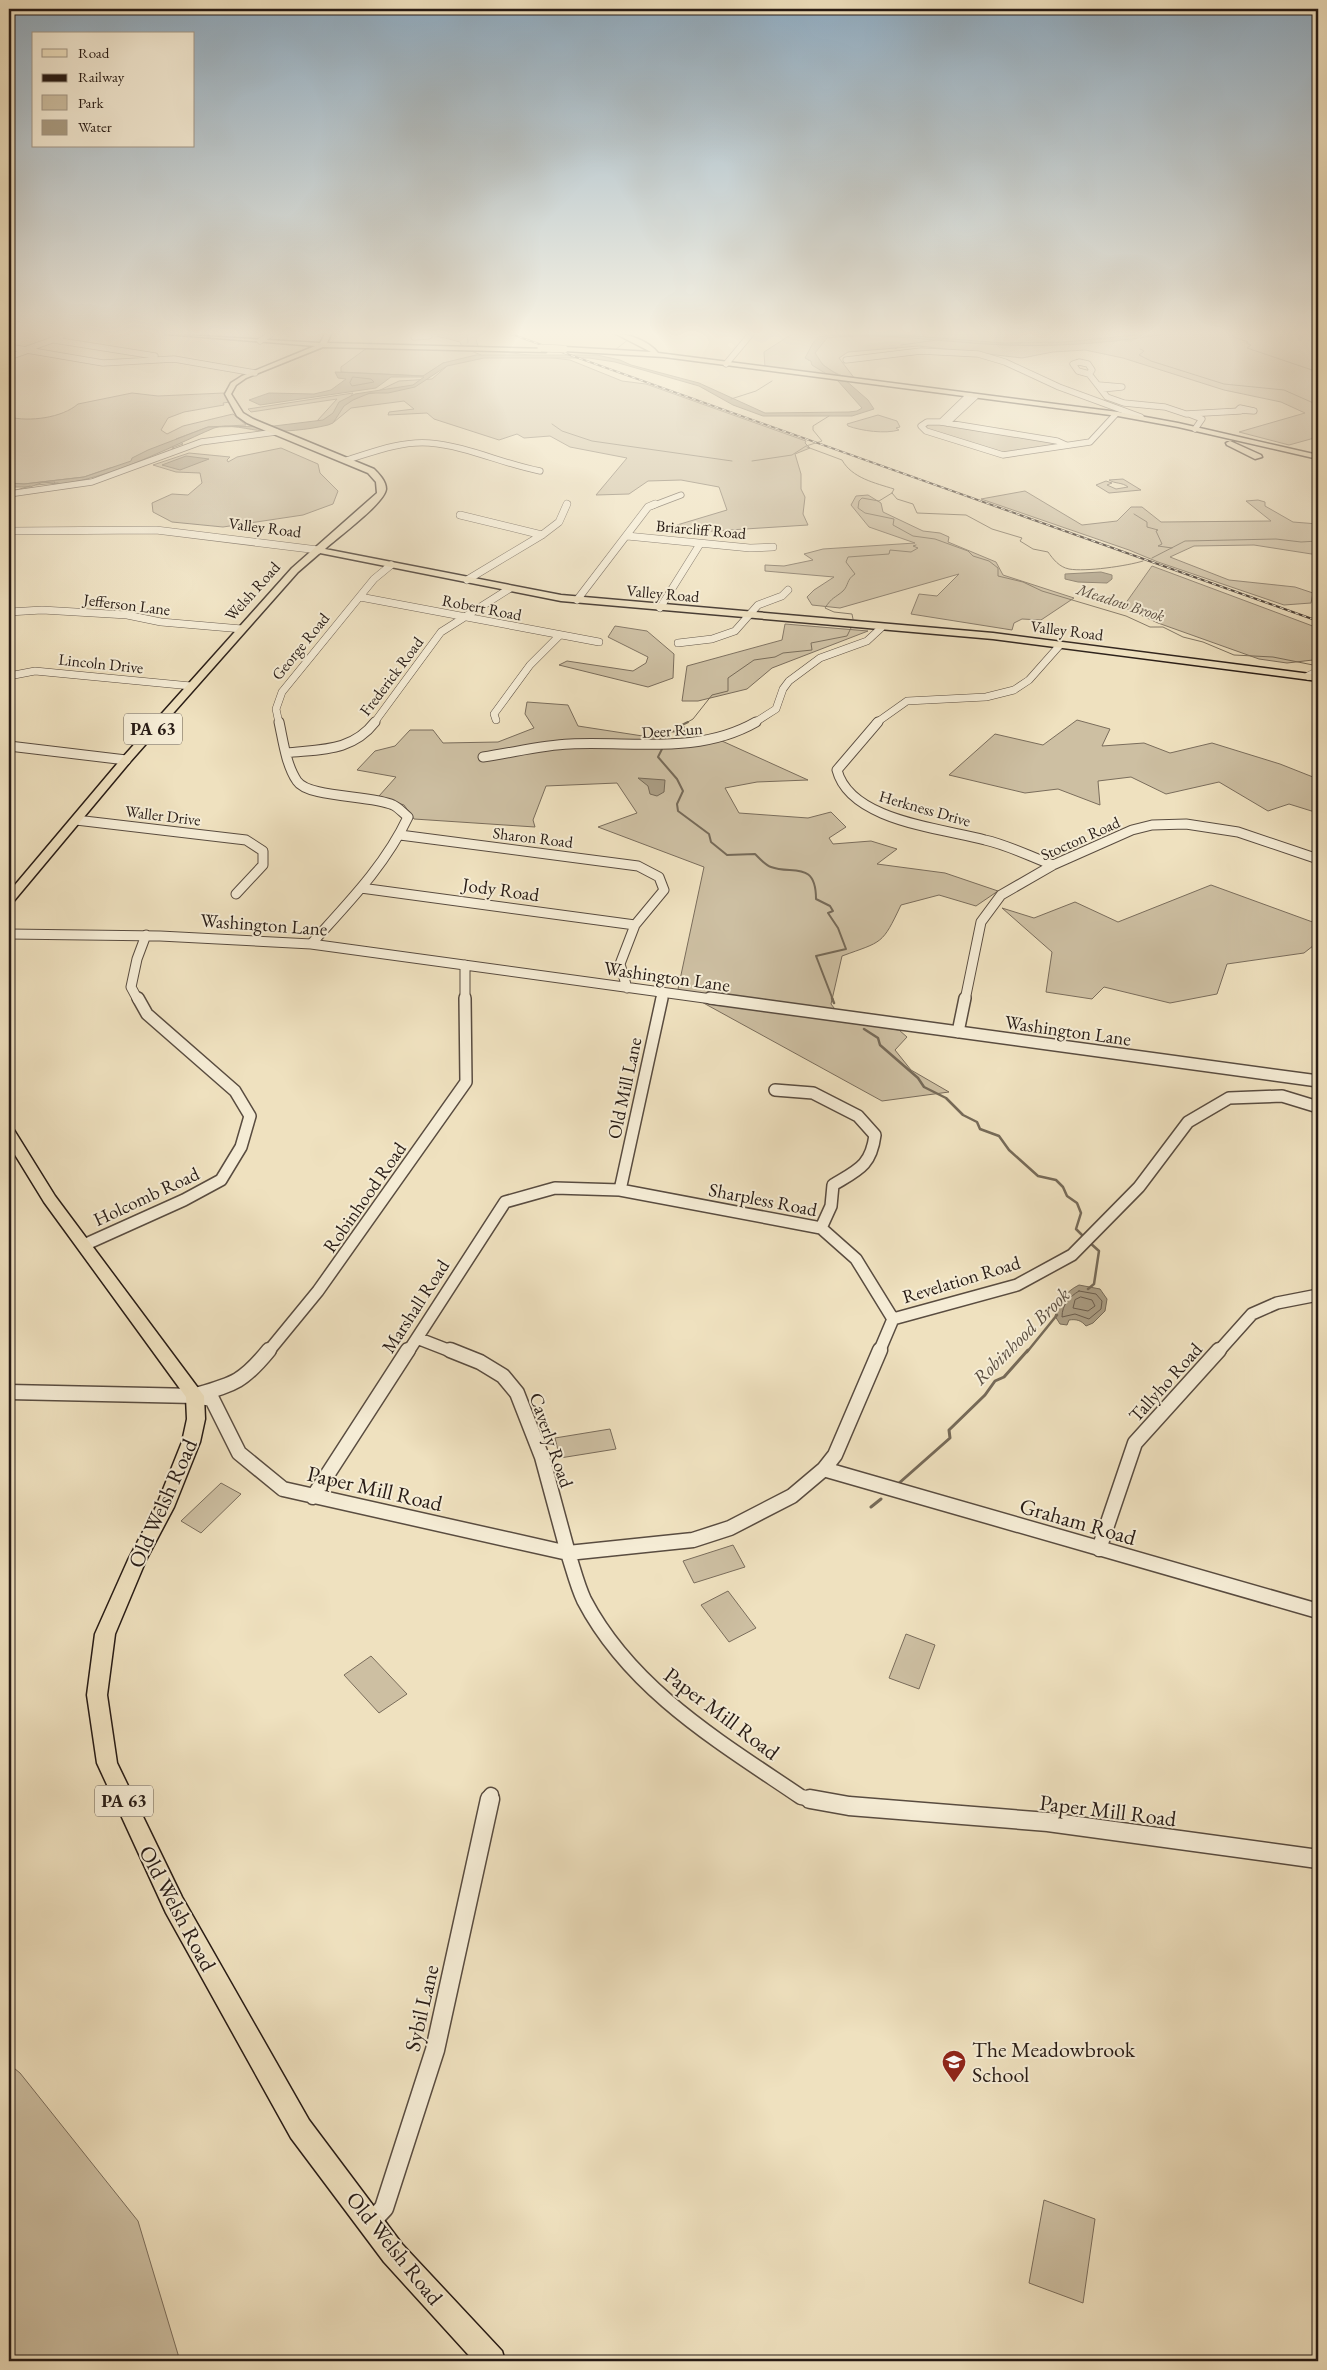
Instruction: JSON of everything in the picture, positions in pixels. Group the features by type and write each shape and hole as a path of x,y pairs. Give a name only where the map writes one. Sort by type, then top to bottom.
{"main road":[{"name":"Welsh Road","path":"9,899 126,760 295,570 375,501 382,492 384,488 381,482 371,472 309,445"},
{"path":"1233,445 1258,457"},
{"path":"1257,445 1318,458"},
{"path":"1266,445 1318,458"},
{"path":"1290,450 1303,447 1318,449"},
{"name":"Valley Road","path":"318,550 509,589 577,600 881,628 993,636 1313,677"},
{"path":"9,1133 48,1199 195,1396"},
{"name":"Old Welsh Road","path":"195,1396 196,1419 191,1442 165,1507 137,1560 105,1634 96,1694 107,1763 174,1905 300,2128 394,2253 492,2361"}],"street":[{"path":"9,494 92,482 194,445"},
{"path":"347,460 409,445"},
{"path":"437,445 473,452 510,465 540,471"},
{"path":"967,445 996,454 1009,454 1069,445"},
{"path":"577,600 648,507 681,495"},
{"path":"467,580 542,535 558,522 567,504"},
{"path":"460,516 542,535"},
{"name":"Valley Road","path":"9,531 156,530 318,550"},
{"name":"Briarcliff Road","path":"627,536 750,548 773,547"},
{"path":"660,608 700,544"},
{"name":"George Road","path":"311,944 361,888 400,835 408,817 394,806 368,798 309,791 297,782 286,753 276,709 282,692 374,578 391,565"},
{"name":"Frederick Road","path":"286,753 338,747 356,741 371,727 441,632 509,589"},
{"path":"678,643 712,639 735,631 758,605 782,596 788,590"},
{"name":"Robert Road","path":"360,597 462,618 599,642"},
{"name":"Jefferson Lane","path":"9,612 42,610 126,615 161,622 242,629"},
{"name":"Deer Run","path":"483,757 565,744 660,747 694,744 718,739 770,714 776,709 783,689 789,680 820,658 867,641 881,628"},
{"path":"496,720 494,713 530,665 560,635"},
{"name":"Herkness Drive","path":"1053,866 987,840 919,825 866,807 840,782 837,770 884,714 896,706 907,701 994,696 1012,691 1023,686 1060,645"},
{"name":"Lincoln Drive","path":"9,676 35,671 191,686"},
{"path":"1313,677 1318,671"},
{"path":"9,746 126,760"},
{"name":"Waller Drive","path":"76,820 246,840 263,851 263,865 236,894"},
{"name":"Stocton Road","path":"958,1032 981,922 1001,895 1053,866 1132,830 1152,825 1186,824 1238,832 1318,859"},
{"name":"Sharon Road","path":"400,835 638,866 658,877 664,890 636,925"},
{"name":"Jody Road","path":"361,888 636,925"},
{"path":"627,988 620,964 636,925"},
{"name":"Washington Lane","path":"9,934 251,938 311,944 1318,1082"},
{"name":"Holcomb Road","path":"84,1245 184,1200 221,1180 241,1147 250,1116 235,1091 147,1014 131,987 137,959 146,935"},
{"name":"Robinhood Road","path":"195,1396 230,1385 251,1372 318,1291 466,1082 465,965"},
{"name":"Old Mill Lane","path":"620,1190 663,993"},
{"path":"775,1090 814,1093 858,1116 875,1135 874,1150 868,1164 833,1185 832,1206 821,1228"},
{"name":"Revelation Road","path":"568,1552 693,1540 708,1536 777,1505 827,1470 893,1319 1017,1285 1072,1255 1139,1187 1188,1122 1229,1098 1282,1096 1318,1107"},
{"name":"Sharpless Road","path":"582,1187 620,1190 821,1228 856,1259 893,1319"},
{"name":"Marshall Road","path":"313,1497 505,1202 555,1188 582,1187"},
{"name":"Tallyho Road","path":"1100,1549 1135,1442 1252,1314 1277,1302 1318,1295"},
{"name":"Caverly Road","path":"417,1338 480,1362 503,1376 517,1393 542,1457 568,1552"},
{"name":"Paper Mill Road","path":"9,1392 195,1396 212,1399 239,1453 284,1488 313,1497 568,1552 584,1599 615,1647 648,1685 699,1728 801,1797 849,1806 1048,1822 1318,1859"},
{"name":"Graham Road","path":"827,1470 1318,1611"},
{"name":"Sybil Lane","path":"371,2222 384,2208 435,2050 491,1795"}],"green space":[{"path":"9,445 181,445 141,462 110,468 84,477 24,484 9,483"},
{"path":"566,445 807,445 810,448 795,454 801,474 801,489 805,497 803,514 808,525 698,532 677,525 727,510 719,487 681,480 648,481 629,494 596,495 627,458"},
{"path":"978,445 1057,445 1005,453"},
{"path":"281,448 318,464 320,473 338,491 333,504 303,515 223,527 172,522 153,512 152,503 172,494 188,495 202,483 200,473 176,472 153,465 189,453 230,457 227,460 228,462 237,457"},
{"path":"1123,479 1141,490 1109,493 1096,485 1106,481 1112,483 1107,485 1116,489 1128,487 1109,480"},
{"path":"1025,491 1082,525 1117,521 1131,507 1142,507 1161,522 1271,521 1246,501 1258,500 1265,502 1265,506 1293,522 1318,524 1318,555 1254,545 1194,546 1170,557 1229,580 1295,587 1313,593 1311,603 1284,605 981,499"},
{"path":"868,495 881,503 883,512 923,531 940,533 949,537 948,542 996,562 1003,575 1074,598 1041,620 1022,619 1014,623 1012,630 911,614 919,594 937,596 959,574 840,608 812,605 807,597 834,577 765,571 765,565 784,566 813,560 804,554 823,549 915,543 869,527 851,505 856,496"},
{"path":"1152,566 1318,628 1318,650 1313,660 1287,663 1259,659 1158,623 1123,607"},
{"path":"785,624 868,631 772,668 747,689 698,701 682,701 687,666 782,640"},
{"path":"615,626 647,631 674,654 673,678 648,687 559,665 567,661 633,671 646,663 648,657 608,637"},
{"path":"527,702 568,705 578,726 675,741 722,741 808,780 757,782 725,788 739,813 808,818 831,812 846,827 829,838 833,844 871,841 897,849 877,864 945,873 998,891 976,906 939,895 901,905 890,928 880,940 842,956 831,1004 844,1021 899,1030 907,1037 895,1050 911,1070 949,1092 882,1101 678,989 704,867 598,827 637,813 617,783 546,786 533,820 535,827 414,819 404,805 379,796 396,777 357,770 375,751 395,746 410,730 433,730 443,743 498,742 534,728 525,714"},
{"path":"1077,720 1110,729 1102,746 1144,743 1170,753 1212,743 1280,764 1318,779 1318,813 1289,804 1268,811 1219,782 1166,794 1131,777 1098,781 1100,805 1058,789 1025,793 949,775 995,734 1043,745"},
{"path":"1211,885 1318,924 1318,942 1304,953 1227,964 1217,994 1170,1003 1104,987 1092,999 1046,992 1052,952 1002,908 1034,918 1075,902 1118,922"},
{"path":"610,1429 616,1449 560,1458 555,1438"},
{"path":"221,1483 241,1494 201,1533 181,1521"},
{"path":"733,1545 745,1567 694,1583 683,1561"},
{"path":"728,1591 756,1628 729,1642 701,1605"},
{"path":"906,1634 935,1645 919,1689 889,1678"},
{"path":"371,1656 407,1694 379,1713 344,1675"},
{"path":"9,2064 20,2073 138,2221 180,2361 9,2361"},
{"path":"1044,2200 1095,2219 1083,2303 1029,2283"}],"water":[{"path":"162,445 176,445 95,477 53,485 55,482 41,483 30,487 9,487 9,483 24,484 84,477 131,461 132,458"},
{"path":"186,456 209,459 180,470 162,465"},
{"path":"1101,572 1112,575 1112,579 1107,583 1078,582 1065,579 1065,574"},
{"path":"638,778 665,780 664,792 657,796 650,794 648,786"},
{"path":"1079,1285 1100,1289 1107,1299 1105,1311 1093,1323 1086,1326 1080,1321 1074,1320 1069,1320 1067,1325 1060,1324 1055,1316 1059,1306 1067,1294"}],"waterway":[{"path":"617,445 732,461"},
{"name":"Robinhood Brook","path":"752,461 792,455 810,445"},
{"name":"Robinhood Brook","path":"807,447 842,460 858,476 894,489 892,493"},
{"path":"36,485 58,483"},
{"path":"13,491 30,486"},
{"path":"892,493 897,499 913,504 917,513 966,515 992,529 1022,538 1020,541 1033,549 1048,552 1059,565 1065,568 1085,570 1143,561"},
{"name":"Meadow Brook","path":"892,493 879,501 862,498 859,501 858,508 865,513 894,519 893,525 913,536 935,539 989,561 998,568 998,576 1023,582 1042,591 1126,616 1150,627 1163,627 1183,637 1203,642 1234,655 1273,657 1318,666"},
{"path":"1134,514 1147,522 1147,527 1158,530 1156,531 1162,544 1158,546 1172,548"},
{"path":"1172,548 1185,541 1276,539 1301,542 1318,541"},
{"name":"Robinhood Brook","path":"853,619 852,614 834,612 825,608 843,591 850,578 855,574 846,562 848,557 889,554 890,550 911,552 918,548 913,546 916,545"},
{"path":"1152,558 1172,548"},
{"name":"Robinhood Brook","path":"686,723 693,719 712,695 728,691 728,678 754,660 775,657 783,653 812,650 811,643 847,636 851,628"},
{"name":"Robinhood Brook","path":"661,743 658,735 661,732 684,731 686,730 682,725 686,723"},
{"name":"Robinhood Brook","path":"662,749 658,757 677,779 683,791 677,804 678,811 709,834 711,842 727,855 755,854 769,866 801,871 812,879 816,899 830,906 833,911 828,913 838,928 846,949 816,956 833,1000"},
{"name":"Robinhood Brook","path":"832,998 834,1003"},
{"name":"Robinhood Brook","path":"864,1029 878,1038 880,1045 918,1078 924,1087 946,1098 963,1115 977,1122 980,1129 999,1136 1009,1150 1038,1176 1056,1180 1063,1187 1067,1196 1077,1203 1081,1213 1076,1229 1085,1238"},
{"name":"Robinhood Brook","path":"1088,1289 1094,1284 1099,1251 1089,1242"},
{"name":"Robinhood Brook","path":"1027,1352 1057,1315"},
{"name":"Robinhood Brook","path":"898,1484 950,1438 949,1430 985,1395 995,1381 1004,1377 1028,1350"},
{"name":"Robinhood Brook","path":"871,1507 881,1499"}],"railway":[{"path":"822,445 1318,621"}],"place":[{"name":"The Meadowbrook School","path":"954,2083"}]}
